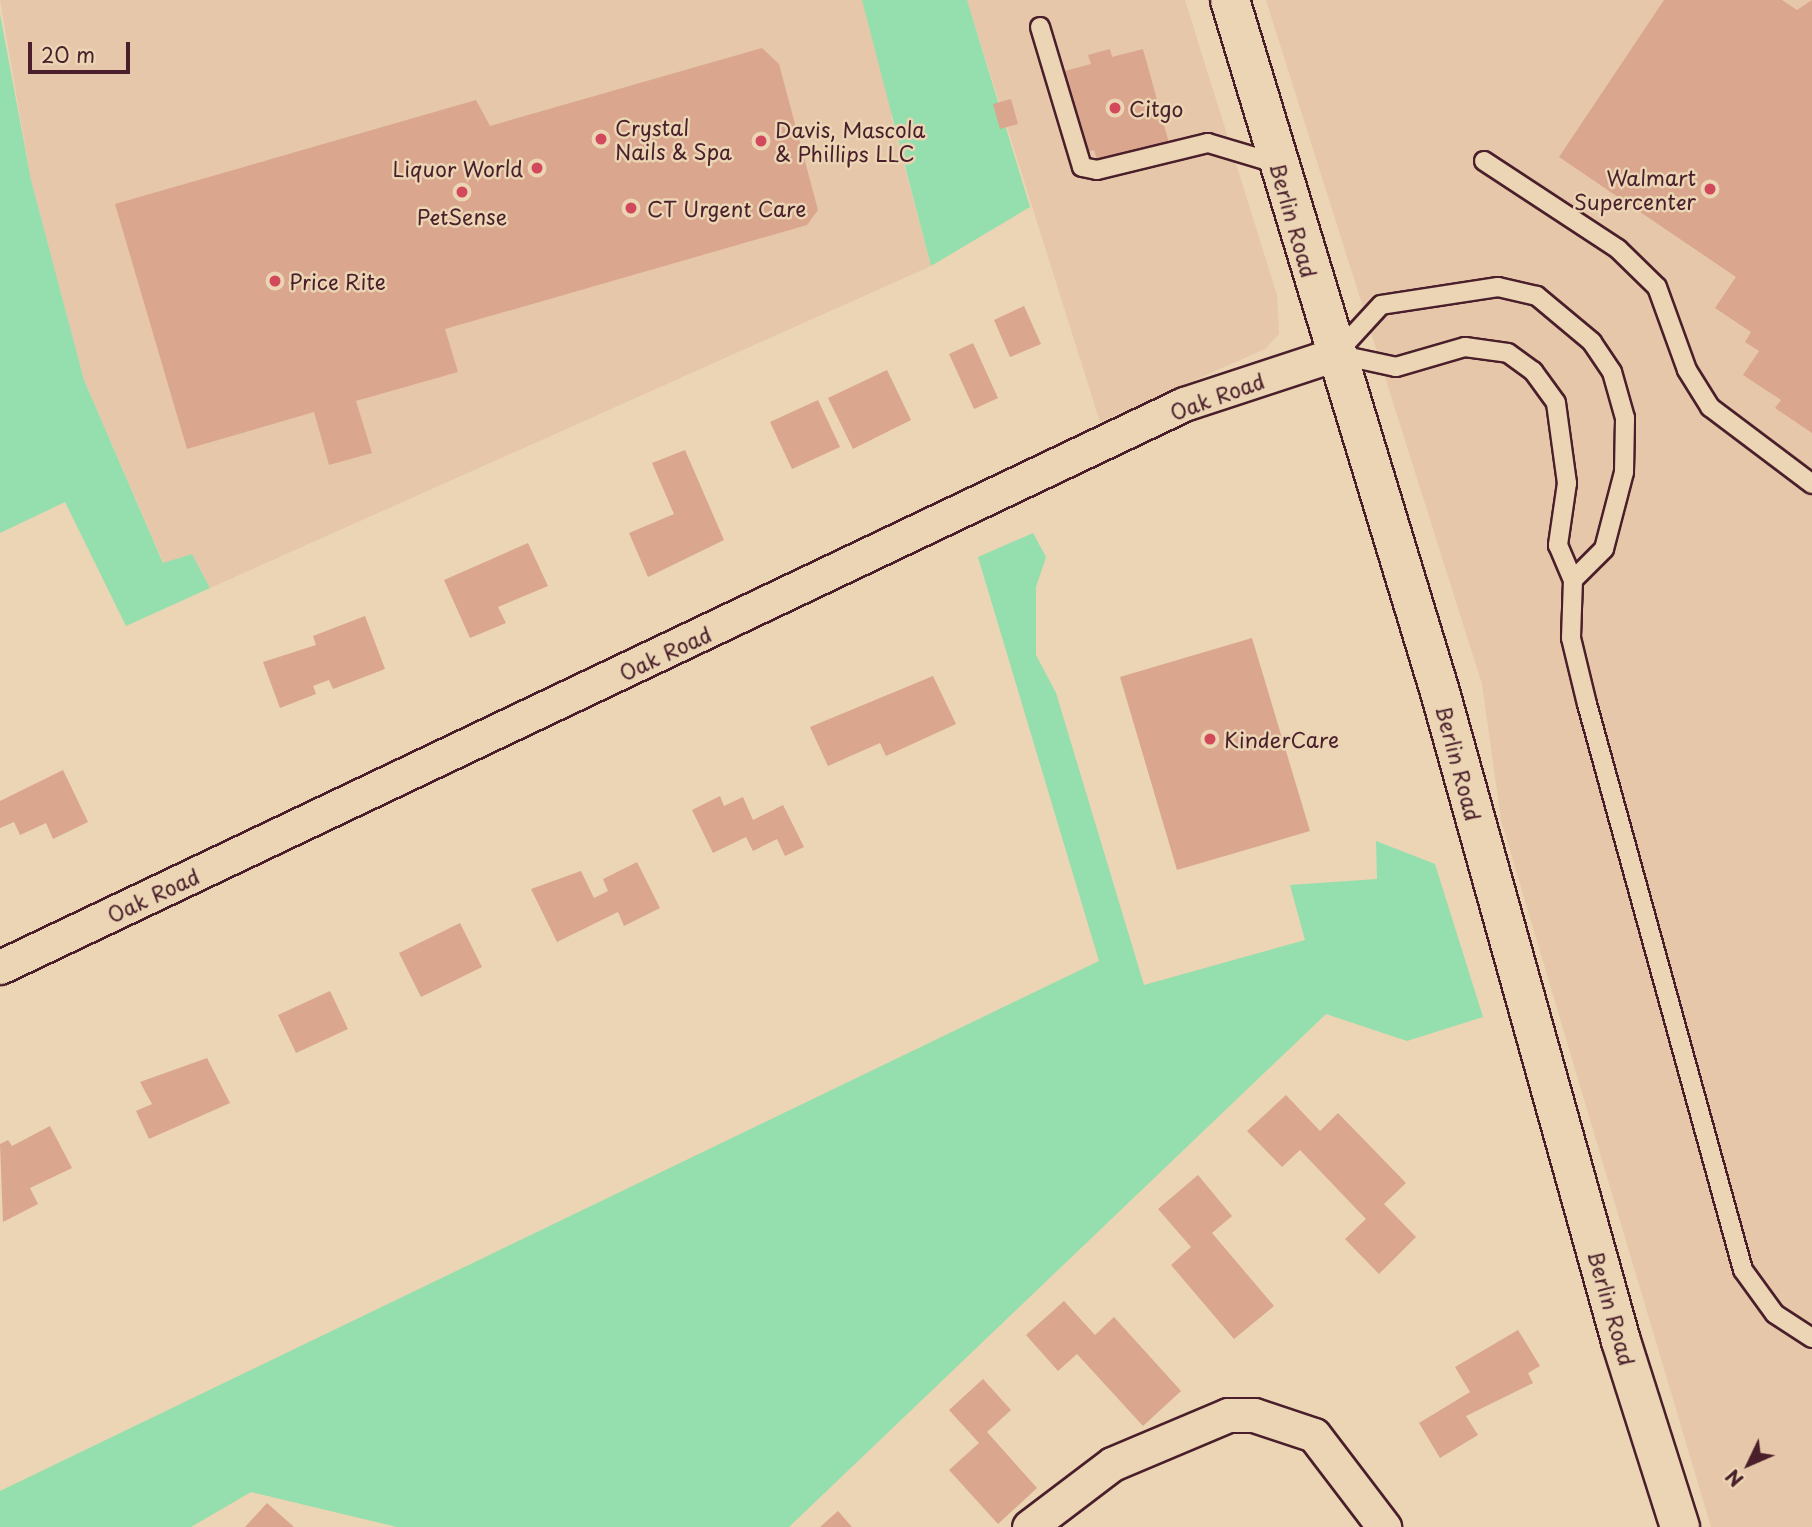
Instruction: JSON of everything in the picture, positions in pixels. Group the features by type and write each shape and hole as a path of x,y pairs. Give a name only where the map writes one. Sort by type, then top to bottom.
{"main road":[{"name":"Berlin Road","path":"1230,0 1681,1526"}],"street":[{"name":"Oak Road","path":"0,967 1184,404 1336,355"},
{"path":"1029,1527 1112,1464 1228,1415 1254,1415 1314,1435 1384,1527"}],"lane":[{"path":"1040,27 1082,167 1097,170 1208,143 1278,164"},
{"path":"1484,161 1618,249 1657,287 1687,370 1710,407 1812,485"},
{"path":"1573,580 1604,549 1624,472 1625,418 1612,372 1564,313 1537,296 1498,287 1454,290 1381,305 1336,355 1396,368 1465,347 1508,353 1532,370 1556,403 1566,445 1558,545 1573,580 1571,638 1587,704 1743,1270 1774,1314 1812,1338"}],"shaded area":[{"path":"0,0 924,0 891,116 931,266 210,588 192,554 164,564 84,380 31,180"},
{"path":"967,0 1185,0 1277,295 1279,334 1265,349 1100,422"},
{"path":"1266,0 1812,0 1812,1527 1711,1527 1501,820 1482,684"}],"green space":[{"path":"862,0 967,0 1030,207 931,266"},
{"path":"0,14 31,180 84,380 163,563 192,554 210,588 126,626 65,502 0,533"},
{"path":"1033,533 1046,557 1036,587 1036,655 1056,693 1144,985 1305,940 1290,885 1377,879 1376,841 1435,864 1483,1017 1407,1041 1326,1014 789,1527 397,1527 251,1492 191,1527 0,1527 0,1491 1099,961 978,557"}],"building":[{"name":"Walmart Supercenter","path":"1664,0 1782,0 1797,10 1812,0 1812,433 1775,408 1781,400 1743,375 1759,351 1745,342 1751,332 1715,308 1736,277 1559,157"},
{"path":"762,48 779,64 818,210 807,225 445,329 458,372 356,401 372,453 329,465 314,412 187,449 115,204 476,100 490,126"},
{"name":"Citgo","path":"1110,49 1112,57 1143,49 1169,143 1098,163 1094,150 1084,153 1061,72 1091,64 1088,55"},
{"path":"1011,99 1018,124 1000,129 993,104"},
{"path":"1024,306 1041,344 1010,357 994,320"},
{"path":"973,343 998,398 974,409 949,354"},
{"path":"887,370 911,420 853,449 828,398"},
{"path":"818,400 840,447 792,469 770,422"},
{"path":"685,450 724,540 648,577 629,533 674,514 652,463"},
{"path":"528,543 548,586 498,607 506,623 470,638 444,580"},
{"path":"365,616 385,669 333,689 329,680 313,686 316,694 280,708 263,662 316,645 313,636"},
{"name":"KinderCare","path":"1252,638 1310,831 1177,870 1120,677"},
{"path":"933,676 956,724 886,756 880,743 828,766 810,727"},
{"path":"63,770 88,822 53,839 46,823 20,835 14,822 0,828 0,801"},
{"path":"720,796 724,806 743,797 753,820 783,805 804,847 785,856 777,839 753,851 746,837 713,853 692,810"},
{"path":"637,862 660,908 624,926 618,912 557,942 531,889 581,871 594,898 608,891 603,879"},
{"path":"460,923 482,967 421,997 399,953"},
{"path":"330,991 348,1029 296,1053 278,1015"},
{"path":"207,1058 230,1103 149,1139 136,1111 152,1104 140,1082"},
{"path":"1286,1095 1320,1131 1338,1113 1406,1183 1384,1204 1416,1237 1379,1274 1345,1239 1366,1219 1300,1150 1282,1167 1247,1131"},
{"path":"50,1126 72,1168 30,1188 38,1204 3,1222 0,1144 8,1140 12,1146"},
{"path":"1198,1175 1232,1216 1212,1233 1274,1306 1234,1339 1171,1265 1191,1247 1158,1209"},
{"path":"1064,1301 1095,1335 1114,1317 1181,1391 1143,1426 1077,1354 1058,1371 1026,1335"},
{"path":"1518,1330 1540,1366 1528,1373 1533,1383 1466,1416 1478,1435 1440,1458 1419,1423 1470,1392 1455,1367"},
{"path":"983,1379 1011,1410 987,1432 1037,1488 998,1524 949,1470 979,1443 949,1410"},
{"path":"267,1503 294,1527 245,1527"},
{"path":"838,1511 852,1527 820,1527"}],"place":[{"name":"Citgo","path":"1115,108"},
{"name":"Crystal Nails & Spa","path":"601,139"},
{"name":"Davis, Mascola & Phillips LLC","path":"761,141"},
{"name":"Liquor World","path":"537,168"},
{"name":"Walmart Supercenter","path":"1710,189"},
{"name":"PetSense","path":"462,192"},
{"name":"CT Urgent Care","path":"631,208"},
{"name":"Price Rite","path":"275,281"},
{"name":"KinderCare","path":"1210,739"}]}
